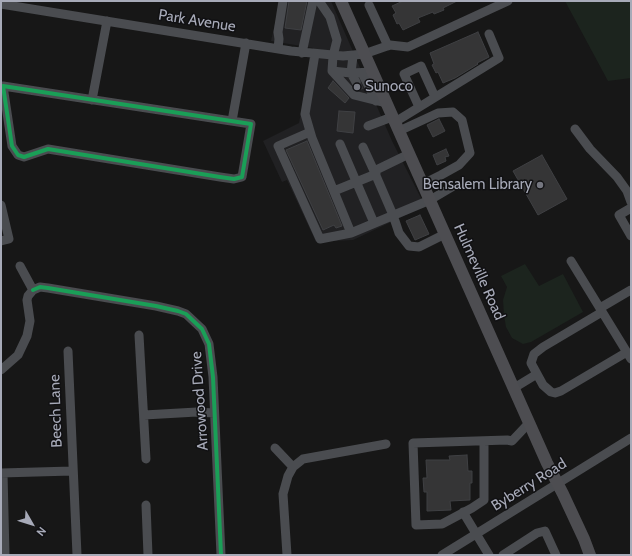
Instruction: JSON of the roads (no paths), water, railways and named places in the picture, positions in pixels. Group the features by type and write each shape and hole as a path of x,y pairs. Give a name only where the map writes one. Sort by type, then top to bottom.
{"main road":[{"name":"Hulmeville Road","path":"341,1 358,55 381,102 395,123 547,463 584,539 590,555"}],"street":[{"path":"278,49 278,32 283,1"},
{"path":"302,53 313,1"},
{"path":"319,1 323,5 331,20 337,40 333,56 332,71 354,95 361,94 381,102"},
{"path":"369,5 388,46 408,47 508,1"},
{"name":"Park Avenue","path":"1,4 302,53 333,56 358,55 388,46"},
{"path":"331,20 346,14"},
{"path":"92,100 107,21"},
{"path":"395,123 499,58 489,34"},
{"path":"232,121 246,44"},
{"path":"315,54 305,114 310,132 351,233"},
{"path":"351,73 358,55"},
{"path":"419,107 404,74 421,66 435,97"},
{"path":"332,71 367,73"},
{"path":"351,73 356,82"},
{"path":"3,86 92,100 232,121 250,124 242,177 234,179 48,149 24,157 18,155 12,146 3,86"},
{"path":"368,126 395,123 438,113 453,112 462,120 470,153 459,165 423,184"},
{"path":"575,129 590,149 617,177 627,191 631,202"},
{"path":"310,132 278,146 320,239 351,233 430,200 452,187"},
{"path":"340,144 374,223"},
{"path":"364,146 393,215 398,233 409,246 419,246 445,234"},
{"path":"334,191 375,173 409,154"},
{"path":"1,205 9,239 1,241"},
{"path":"631,208 619,215 631,236"},
{"path":"571,261 601,310 629,356 561,391 555,393 551,392 547,389 531,363 531,358 536,351 601,310 631,290"},
{"path":"1,370 18,354 27,336 30,321 27,300 28,296 33,290 20,266"},
{"name":"Arrowood Drive","path":"33,290 48,288 156,306 186,314 202,329 209,344 213,377 221,555"},
{"path":"139,335 146,459"},
{"name":"Beech Lane","path":"68,351 72,471 77,555"},
{"path":"514,388 537,374"},
{"path":"144,415 214,413"},
{"path":"484,441 484,500 442,524 416,525 414,443 507,440 512,441 529,423"},
{"name":"Byberry Road","path":"442,555 631,438"},
{"path":"287,555 283,494 288,476 293,468 303,459 386,444"},
{"path":"275,448 293,468"},
{"path":"5,555 2,473 72,471"},
{"path":"146,505 148,555"},
{"path":"463,512 490,555"},
{"path":"503,555 537,533 545,531 556,555"}],"tunnel":[{"path":"356,82 360,92"}],"place":[{"name":"Sunoco","path":"357,87"},
{"name":"Bensalem Library","path":"540,185"}]}
